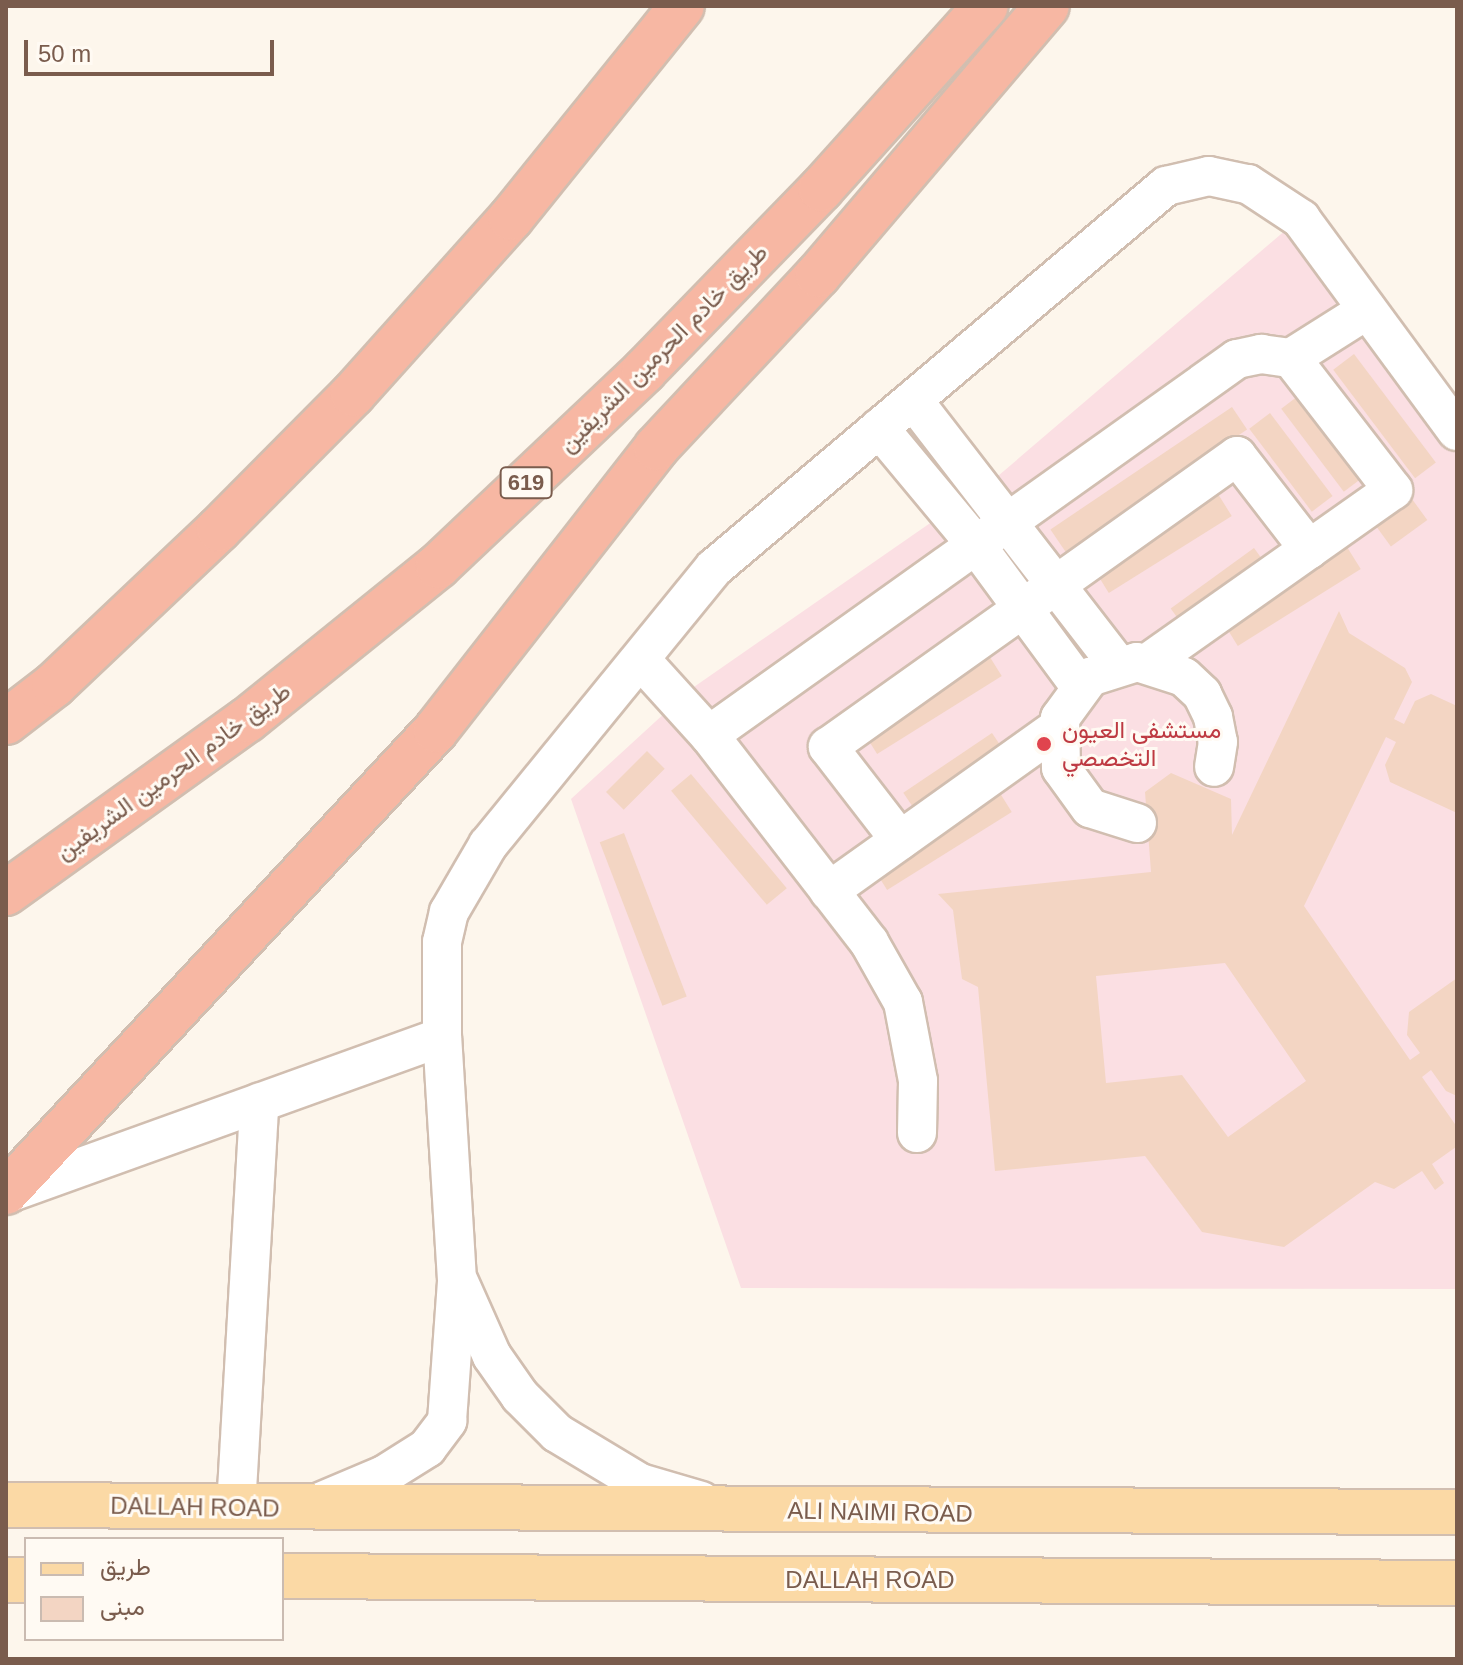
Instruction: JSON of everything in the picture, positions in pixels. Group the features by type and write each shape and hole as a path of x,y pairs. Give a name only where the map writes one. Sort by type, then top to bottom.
{"highway":[{"path":"511,218 660,6"},
{"path":"6,722 54,685 353,394 511,218 682,6"},
{"name":"طريق خادم الحرمين الشريفين","path":"6,893 247,720 438,566 656,360 821,189 986,6"},
{"path":"6,1193 436,730 656,448 818,275 1047,6"}],"main road":[{"path":"6,716 54,685"},
{"path":"6,1483 86,1506"},
{"path":"6,1505 86,1506"},
{"name":"DALLAH ROAD","path":"86,1506 303,1509"},
{"name":"ALI NAIMI ROAD","path":"303,1509 1457,1512"},
{"name":"DALLAH ROAD","path":"284,1576 1457,1583"}],"lane":[{"path":"303,1509 384,1475 427,1448 447,1421 457,1280 442,1037 442,942 464,880 714,568 1166,186 1209,176 1248,184 1301,219 1457,431"},
{"path":"709,735 1237,359 1261,354 1291,358 1367,310"},
{"path":"829,891 1059,727 1080,686 1133,664 1393,490 1291,358"},
{"path":"913,400 1056,585 1133,664 1184,677 1202,694 1218,742 1214,767"},
{"path":"879,428 976,545 1080,686"},
{"path":"900,840 828,747 1237,456 1309,549"},
{"path":"641,660 709,735 869,942 903,1002 918,1081 917,1133"},
{"path":"1059,727 1061,768 1072,790 1090,808 1112,819 1137,823"},
{"path":"6,1193 442,1037"},
{"path":"236,1508 259,1103"},
{"path":"457,1280 492,1356 520,1396 557,1433 640,1483 732,1510"}],"shaded area":[{"name":"مستشفى العيون التخصصي","path":"1315,205 1457,407 1457,1289 741,1288 571,799 691,689 998,476"}],"building":[{"path":"1354,354 1436,463 1415,478 1333,370"},
{"path":"1302,393 1365,476 1344,492 1281,409"},
{"path":"1232,407 1247,429 1066,552 1050,529"},
{"path":"1270,413 1333,496 1312,512 1249,429"},
{"path":"1218,494 1232,516 1109,593 1095,571"},
{"path":"1412,499 1427,520 1391,546 1376,525"},
{"path":"1347,547 1361,569 1238,646 1224,624"},
{"path":"1254,548 1269,569 1186,630 1171,609"},
{"path":"1339,611 1349,633 1405,668 1412,682 1394,719 1404,724 1415,701 1431,694 1457,706 1457,813 1390,782 1385,765 1396,742 1386,737 1304,906 1410,1060 1420,1053 1407,1035 1409,1012 1457,978 1457,1096 1446,1091 1431,1070 1422,1077 1457,1127 1456,1147 1432,1164 1444,1183 1435,1190 1422,1171 1394,1189 1375,1182 1284,1247 1202,1232 1145,1156 995,1171 978,987 962,979 953,910 938,894 1151,872 1145,792 1171,773 1231,799 1232,835","holes":["1225,963 1306,1081 1228,1137 1182,1075 1106,1083 1096,976"]},
{"path":"988,654 1002,676 877,754 863,732"},
{"path":"992,733 1006,754 917,814 903,793"},
{"path":"647,751 665,769 624,810 606,792"},
{"path":"691,774 787,888 767,905 671,791"},
{"path":"998,790 1012,812 887,890 873,868"},
{"path":"624,833 687,996 662,1006 600,842"}],"place":[{"name":"مستشفى العيون التخصصي","path":"1044,744"}]}
